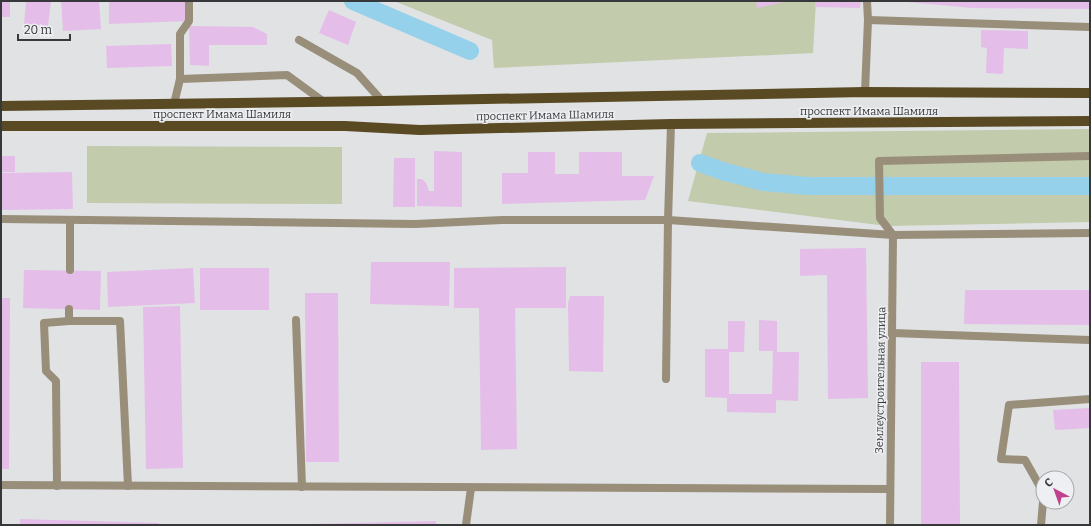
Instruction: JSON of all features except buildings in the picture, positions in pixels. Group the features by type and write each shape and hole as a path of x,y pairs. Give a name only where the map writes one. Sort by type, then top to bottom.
{"main road":[{"name":"проспект Имама Шамиля","path":"1,106 324,102 865,92 1090,93"},
{"name":"проспект Имама Шамиля","path":"1,126 346,126 420,130 671,124 1090,121"}],"street":[{"path":"174,104 180,79 180,34 189,21 189,1"},
{"path":"865,92 868,20 867,1"},
{"path":"868,20 1090,27"},
{"path":"299,40 357,74 382,101"},
{"path":"180,79 287,75 324,102"},
{"path":"666,379 671,124"},
{"path":"893,235 880,218 879,161 1090,156"},
{"path":"1,219 415,224 502,220 668,220 893,235 1090,233"},
{"path":"70,220 70,270"},
{"name":"Землеустроительная улица","path":"890,525 893,235"},
{"path":"69,309 69,321"},
{"path":"296,320 302,487"},
{"path":"57,486 56,381 46,371 44,323 69,321 120,321 128,486"},
{"path":"892,333 1090,340"},
{"path":"1035,478 1025,460 1001,459 1009,405 1090,399"},
{"path":"1,486 890,489"},
{"path":"466,525 471,488"},
{"path":"1041,525 1042,510"}],"green space":[{"path":"394,1 816,1 813,53 494,68 492,40"},
{"path":"1090,129 1090,222 887,226 688,201 707,133"},
{"path":"87,146 342,147 342,204 87,203"}],"waterway":[{"path":"353,1 470,51"},
{"path":"700,163 725,172 763,182 808,186 1090,186"}]}
